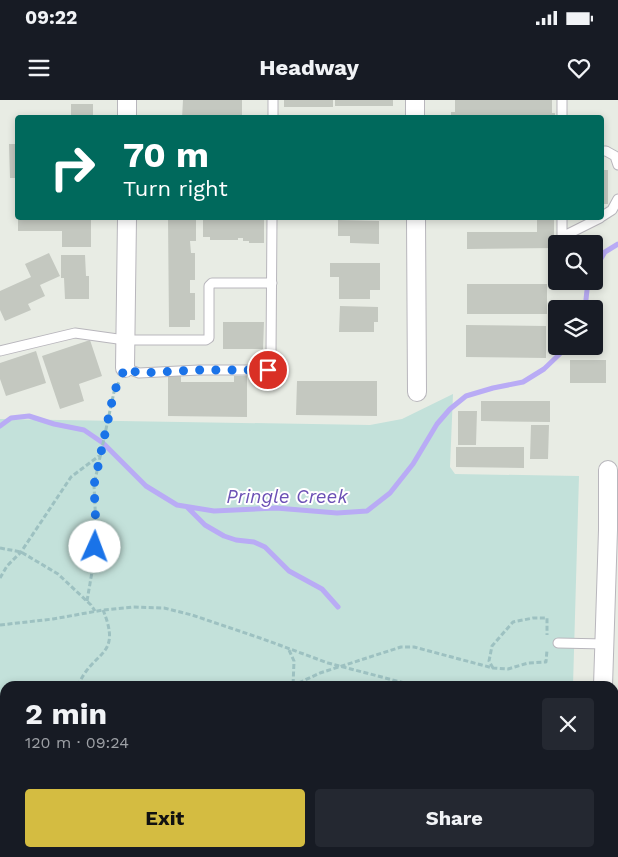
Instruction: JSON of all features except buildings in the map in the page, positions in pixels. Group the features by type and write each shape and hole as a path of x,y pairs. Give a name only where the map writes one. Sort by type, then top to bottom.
{"street":[{"path":"127,115 128,100"},
{"path":"415,100 415,115"},
{"path":"125,368 126,220"},
{"path":"416,220 417,392"},
{"path":"604,681 611,645 608,470"}],"lane":[{"path":"273,100 273,115"},
{"path":"562,100 562,115"},
{"path":"604,151 615,156 618,165"},
{"path":"604,215 612,210 618,200"},
{"path":"125,368 139,373 274,366 272,353 272,220"},
{"path":"562,220 562,235"},
{"path":"570,235 596,220"},
{"path":"0,351 75,332 126,340 206,340 209,338 209,286 212,283 272,283"},
{"path":"558,643 611,645"}],"path":[{"path":"87,601 94,566 96,528 94,485 114,392 125,368"},
{"path":"0,578 6,566 21,552 72,477 99,456"},
{"path":"0,548 21,552 58,574 95,611"},
{"path":"0,625 132,607 164,608 200,618 341,667 396,681"},
{"path":"80,681 108,647 110,627 104,610"},
{"path":"303,681 401,647 414,647 493,668 508,669 528,663 546,662 547,618 532,618 513,622 492,646 489,660 493,668"},
{"path":"289,649 294,661 292,681"}],"shaded area":[{"path":"453,394 450,467 455,474 579,476 573,681 0,681 0,419 370,425 402,419"}],"waterway":[{"name":"Pringle Creek","path":"603,255 618,244"},
{"name":"Pringle Creek","path":"586,300 587,290"},
{"name":"Pringle Creek","path":"0,426 11,418 29,416 54,424 84,430 103,443 146,486 177,505 214,511 276,508 337,513 367,511 390,493 413,464 437,424 450,409 466,396 523,382 544,369 559,355"},
{"path":"188,508 205,525 224,536 236,540 254,542 265,547 289,571 322,589 338,607"}],"route":[{"path":"95,547 94,485 114,392 125,368 139,373 199,370 268,370"}]}
